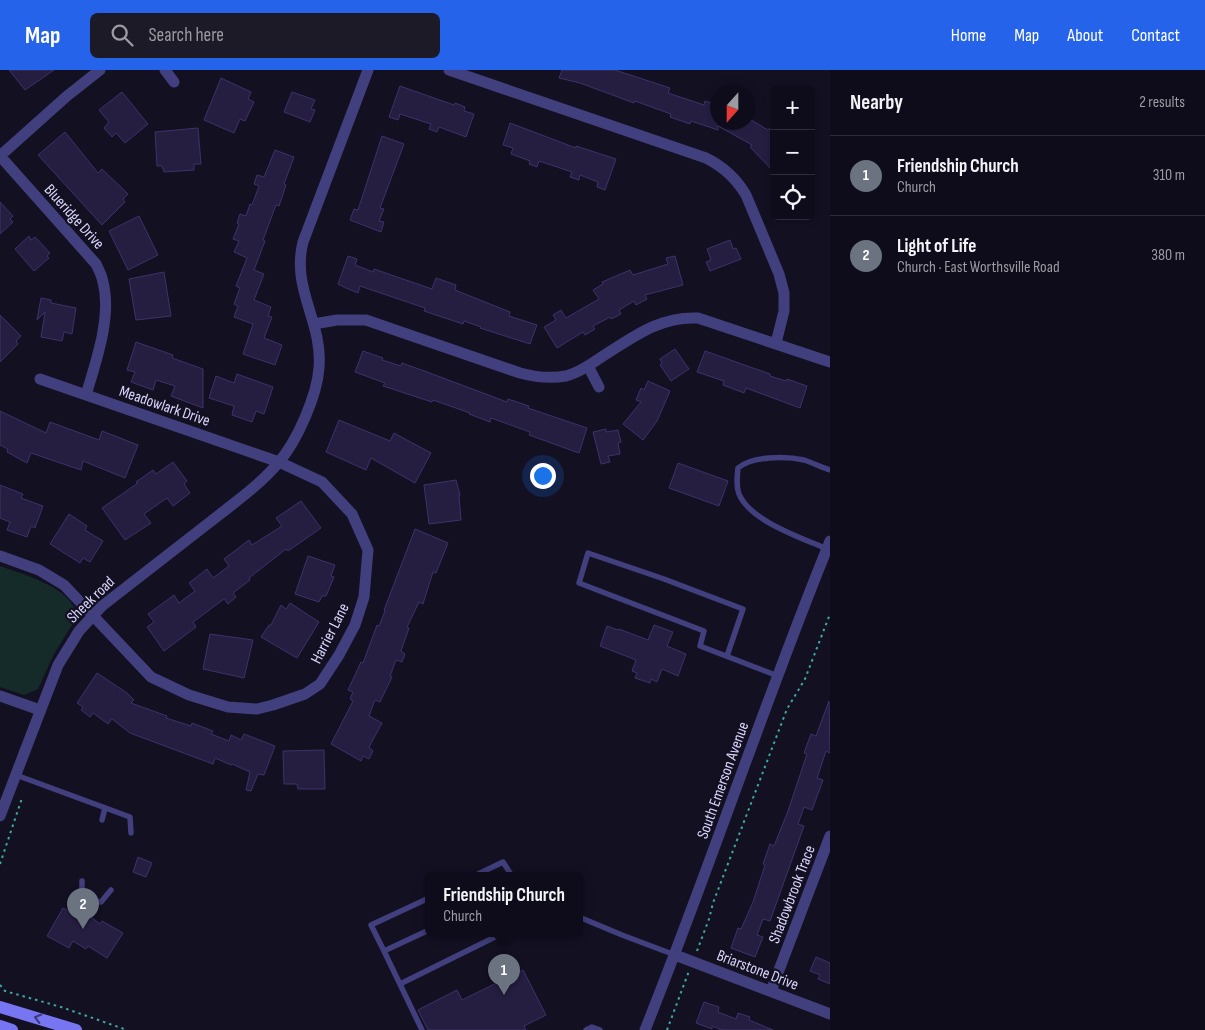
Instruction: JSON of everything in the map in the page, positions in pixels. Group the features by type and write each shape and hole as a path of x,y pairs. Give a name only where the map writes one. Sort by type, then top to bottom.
{"main road":[{"path":"0,1007 76,1030"},
{"path":"0,1026 12,1030"}],"street":[{"path":"0,156 67,96 100,70"},
{"path":"165,70 174,82"},
{"name":"Sheek road","path":"0,816 58,665 79,631 102,606 250,490 279,462 300,428 314,391 319,371 320,351 314,324 300,282 302,242 368,70"},
{"path":"449,70 720,164 740,184 746,195 782,283 784,311 776,343"},
{"name":"Blueridge Drive","path":"0,156 96,264 104,283 106,305 104,329 86,394"},
{"path":"314,324 337,320 366,320 536,377 567,376 588,366 652,326 683,317 698,318 830,362"},
{"path":"588,366 599,387"},
{"name":"Meadowlark Drive","path":"40,379 279,462"},
{"name":"Harrier Lane","path":"0,556 39,570 64,585 151,677 189,695 228,707 257,709 305,694 320,684 340,655 354,626 364,597 368,550 352,514 322,482 279,462"},
{"name":"South Emerson Avenue","path":"645,1030 829,545"},
{"path":"0,696 40,710"},
{"name":"Shadowbrook Trace","path":"771,991 827,854 830,836"},
{"name":"Briarstone Drive","path":"675,955 830,1014"}],"lane":[{"path":"829,545 765,521 752,512 740,495 736,480 738,468 745,462 770,458 802,460 830,470"},
{"path":"727,656 744,610 664,579 588,553 579,583 704,631 700,646 778,676"},
{"path":"16,775 130,817 131,833"},
{"path":"102,820 105,808"},
{"path":"482,872 503,862 509,872"},
{"path":"82,881 82,892 88,901 101,902 111,890"},
{"path":"422,1030 371,925 425,900"},
{"path":"583,919 675,955"},
{"path":"384,952 425,932"},
{"path":"400,984 494,937"},
{"path":"590,1029 600,1030"}],"path":[{"path":"667,1030 710,919 713,902 786,709 804,679 830,614"},
{"path":"0,864 22,798"},
{"path":"0,985 4,991 61,1007 127,1030"}],"green space":[{"path":"0,566 34,578 58,590 74,607 77,617 54,654 38,689 24,695 0,687"}],"building":[{"path":"9,70 54,70 25,90"},
{"path":"562,70 615,70 670,88 668,93 704,105 705,101 710,103 710,127 691,121 690,124 670,117 671,114 635,101 634,103 580,83 559,78"},
{"path":"221,78 251,92 248,99 254,102 245,121 240,119 234,133 204,120"},
{"path":"400,86 465,107 464,111 474,114 466,137 439,127 437,132 429,129 431,124 400,114 398,120 389,117"},
{"path":"122,92 148,124 125,143 116,133 112,137 104,128 109,122 99,110"},
{"path":"292,92 315,100 311,109 315,110 310,122 284,112"},
{"path":"755,122 768,130 770,128 770,168 750,147 752,145 725,130 755,130"},
{"path":"510,123 576,148 576,146 616,159 605,190 597,187 598,182 580,175 579,180 570,177 572,172 539,161 537,167 529,164 530,161 511,154 513,148 503,145"},
{"path":"198,128 201,164 194,164 194,170 164,172 162,166 157,166 155,132"},
{"path":"65,132 98,173 102,169 128,194 123,199 125,202 102,225 38,155"},
{"path":"382,136 404,144 380,208 384,209 379,221 384,222 381,232 350,220 354,209 358,210"},
{"path":"275,150 294,157 284,184 286,185 279,206 276,205 254,270 264,274 254,300 271,307 268,316 272,317 264,338 282,345 275,365 243,354 253,324 234,317 238,306 234,304 240,288 236,286 247,258 234,252 239,241 233,239 239,224 237,223 240,214 246,216 250,204 252,205 259,186 254,184 257,175 264,177"},
{"path":"0,202 13,216 10,219 13,222 0,234"},
{"path":"139,216 158,255 128,270 109,231"},
{"path":"29,236 31,240 35,237 50,253 47,256 49,258 34,271 15,249"},
{"path":"730,240 733,249 736,248 741,259 710,271 706,262 711,260 707,249"},
{"path":"348,256 357,259 355,265 373,272 374,269 432,289 436,278 456,285 455,290 510,312 509,316 537,325 530,344 464,321 463,324 424,311 425,308 360,286 358,293 346,288 338,284"},
{"path":"675,256 683,285 645,295 647,299 636,305 634,301 619,310 621,314 611,319 610,317 593,326 595,329 585,335 583,332 557,348 544,327 556,320 553,315 561,310 566,318 599,299 593,290 603,284 602,282 630,270 633,275 668,264 666,258"},
{"path":"164,272 171,316 136,320 129,279"},
{"path":"41,298 51,300 51,303 76,308 72,334 64,332 62,341 41,337 45,312 37,320"},
{"path":"0,315 21,336 16,341 18,344 0,362"},
{"path":"136,342 173,355 172,358 203,369 203,408 171,396 175,386 156,380 153,390 131,382 135,372 127,370"},
{"path":"675,349 689,369 671,381 660,365 662,363 660,359"},
{"path":"363,351 383,358 382,360 401,366 402,363 507,402 508,399 529,406 528,408 587,428 579,453 529,435 530,432 491,418 490,422 433,400 432,402 383,386 385,383 355,372"},
{"path":"705,351 770,374 770,376 786,381 787,379 807,386 800,408 746,388 744,393 723,385 724,381 697,372"},
{"path":"237,374 273,387 264,414 256,411 252,422 232,415 234,406 209,398 216,376 234,383"},
{"path":"648,381 670,391 657,421 643,440 623,424 641,402 636,400 641,388 644,390"},
{"path":"0,411 46,433 50,422 99,440 102,431 138,445 125,478 83,461 81,470 31,453 27,463 7,452 8,449 0,445"},
{"path":"339,420 390,441 394,433 431,453 415,483 371,458 366,470 326,452"},
{"path":"606,429 606,432 618,430 621,442 618,443 620,454 608,456 610,462 601,464 593,432"},
{"path":"173,462 187,481 184,484 190,493 173,506 167,498 144,514 151,523 125,540 102,508 153,470 156,474"},
{"path":"678,463 728,481 719,506 669,488"},
{"path":"456,480 460,495 461,520 429,524 424,485"},
{"path":"0,485 23,494 21,498 43,506 35,528 31,526 27,537 7,530 10,522 0,518"},
{"path":"301,501 321,528 288,551 286,549 233,593 236,597 228,604 224,599 193,622 196,627 164,651 147,627 154,622 148,614 174,595 179,603 195,591 189,583 207,569 213,578 229,566 224,559 249,540 252,545 282,526 276,518"},
{"path":"69,514 87,526 85,530 103,541 90,562 83,558 80,563 50,544"},
{"path":"415,529 448,543 436,573 433,572 423,604 419,602 407,627 409,628 401,651 405,654 402,662 396,660 390,676 392,677 380,702 375,700 369,716 382,723 369,747 373,751 369,759 363,756 361,761 331,744 353,701 350,699 353,692 348,690 361,662 363,663 377,625 379,626"},
{"path":"308,556 335,565 331,576 334,577 326,596 322,596 319,602 295,594"},
{"path":"290,603 319,622 297,658 261,637 269,625 271,625 281,605 286,609"},
{"path":"654,625 673,632 667,646 686,654 678,676 662,669 657,682 651,679 650,683 635,678 637,673 632,671 636,660 600,646 607,626 648,640"},
{"path":"210,634 253,640 244,678 203,669"},
{"path":"97,673 127,693 134,700 131,703 167,716 166,718 191,726 192,723 213,731 211,734 229,741 231,735 241,740 244,734 275,746 264,775 258,774 251,791 246,790 250,772 215,758 213,764 130,733 112,719 108,724 93,713 90,717 81,710 83,707 77,703"},
{"path":"829,701 830,753 826,751 817,778 823,780 812,810 804,807 798,824 804,826 770,921 763,919 757,935 763,937 755,957 731,948 738,928 741,929 753,902 770,844 774,846 788,811 807,754 804,753 811,734 816,736"},
{"path":"324,750 325,789 298,789 297,784 284,784 283,751"},
{"path":"138,857 152,863 146,877 133,872"},
{"path":"63,908 76,915 81,909 100,924 102,921 123,933 107,958 88,946 86,949 73,941 69,948 47,936"},
{"path":"816,957 830,963 830,984 818,979 820,975 810,971"},
{"path":"523,970 546,1015 524,1026 526,1030 428,1030 418,1010 457,990 462,1000"},
{"path":"704,1002 719,1007 718,1012 736,1019 738,1013 750,1017 749,1020 773,1030 722,1030 712,1026 712,1029 696,1023"}],"place":[{"name":"Light of Life","path":"83,929"},
{"name":"Friendship Church","path":"504,995"}]}
